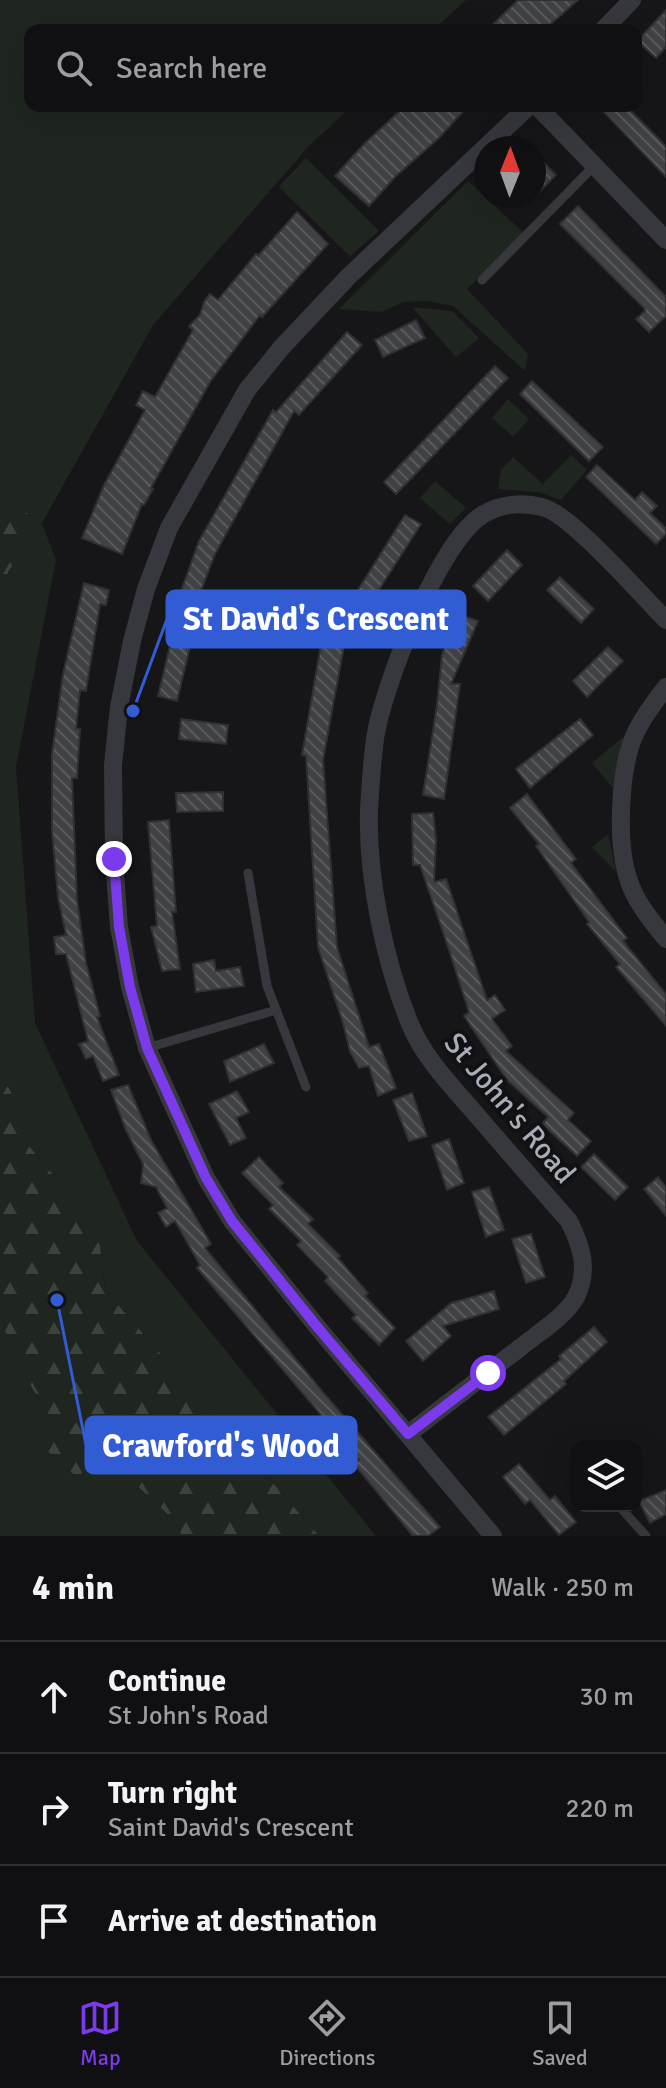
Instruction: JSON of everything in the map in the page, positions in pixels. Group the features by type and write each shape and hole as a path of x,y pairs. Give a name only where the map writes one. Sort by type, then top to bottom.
{"street":[{"path":"609,24 632,0"},
{"path":"493,1536 232,1221 206,1178 147,1048 130,987 119,927 114,859 113,765 119,707 146,589 169,528 247,390 282,347 348,277 523,112"},
{"path":"543,112 666,240"},
{"name":"St John's Road","path":"408,1434 552,1323 574,1301 581,1284 584,1261 569,1221 427,1057 410,1025 391,965 376,897 369,814 375,737 395,662 426,595 453,547 481,515 508,504 544,507 566,519 666,620"},
{"path":"666,687 636,732 629,751 622,836 629,881 649,917 666,939"}],"lane":[{"path":"482,280 595,164"},
{"path":"248,873 267,986 306,1087"},
{"path":"147,1048 276,1010"},
{"path":"624,1512 646,1536"}],"green space":[{"path":"0,0 466,0 440,24 24,24 24,112 346,112 308,147 153,325 42,523 0,496"},
{"path":"306,158 379,231 350,256 279,187"},
{"path":"468,181 474,187 474,208 497,208 524,233 467,289 528,354 525,371 453,306 428,301 403,302 382,312 339,309"},
{"path":"412,307 452,311 479,338 456,357"},
{"path":"508,399 529,419 513,437 492,418"},
{"path":"571,455 587,470 561,500 539,492 498,489 501,470 513,457 543,484"},
{"path":"435,481 466,508 450,524 420,498"},
{"path":"0,496 42,523 8,572 0,639"},
{"path":"42,523 56,560 16,767 35,1023 137,1241 376,1536 319,1536 105,1290 98,1228 29,1146 11,1092 0,1072 0,638 8,572"},
{"path":"623,737 617,793 592,763"},
{"path":"608,834 616,872 592,847"},
{"path":"0,1072 11,1092 29,1146 98,1228 105,1290 319,1536 182,1536 175,1521 98,1449 78,1478 44,1448 50,1417 12,1355 0,1311"},
{"path":"0,1311 12,1355 50,1417 98,1448 175,1521 182,1536 0,1536"}],"building":[{"path":"518,0 578,0 551,24 493,24"},
{"path":"666,10 666,47 656,58 642,45 642,36"},
{"path":"399,112 463,112 369,206 335,176"},
{"path":"604,112 632,112 660,140 666,147 666,177"},
{"path":"546,165 556,175 546,185"},
{"path":"578,206 666,297 666,316 649,332 636,319 645,311 644,308 560,224"},
{"path":"297,212 328,244 262,317 260,315 210,382 142,504 122,554 82,538 104,485 145,410 136,405 143,391 155,397 193,330 189,326 200,315 210,294 218,300 256,254 258,256"},
{"path":"416,320 425,338 383,357 375,340"},
{"path":"347,332 362,345 299,415 294,411 215,554 193,612 198,613 177,701 158,696 180,594 199,541 273,410 276,412"},
{"path":"495,366 508,378 396,494 384,482"},
{"path":"532,381 603,447 589,461 520,394"},
{"path":"597,465 635,500 642,492 657,506 650,513 666,528 666,534 656,544 586,477"},
{"path":"405,515 421,524 366,610 351,601"},
{"path":"507,550 522,565 488,601 473,586"},
{"path":"560,577 594,609 581,623 547,590"},
{"path":"84,583 109,590 106,605 100,604 86,691 80,690 76,729 80,729 77,778 72,778 77,900 86,963 100,1016 97,1017 119,1075 103,1081 93,1056 86,1059 79,1044 88,1041 66,954 56,954 54,937 66,935 58,897 52,831 52,754 63,674"},
{"path":"327,609 350,613 323,760 337,947 369,1047 379,1044 396,1088 378,1096 369,1066 359,1068 350,1052 318,947 306,756 302,755"},
{"path":"457,614 478,621 451,684 460,684 444,799 423,795 442,655"},
{"path":"608,647 623,661 587,697 573,681"},
{"path":"181,719 228,725 226,744 179,739"},
{"path":"580,719 593,735 530,788 516,769"},
{"path":"223,792 223,811 177,812 176,793"},
{"path":"527,794 576,859 571,863 627,938 623,941 666,994 666,1026 616,967 620,964 587,924 589,922 536,846 539,844 510,808"},
{"path":"433,813 436,840 434,882 446,879 487,1000 495,995 505,1010 492,1019 512,1046 506,1051 574,1113 568,1120 591,1141 577,1156 542,1124 548,1117 507,1080 464,1016 469,1012 446,941 420,865 413,865 412,814"},
{"path":"169,820 176,912 172,912 180,969 162,971 151,927 157,926 148,822"},
{"path":"214,960 216,971 240,967 244,986 196,992 193,964"},
{"path":"264,1044 274,1063 230,1082 224,1061"},
{"path":"128,1085 151,1140 211,1244 205,1248 321,1390 440,1527 428,1536 413,1536 354,1464 359,1460 197,1268 200,1265 175,1221 166,1227 158,1213 167,1208 156,1187 141,1183 143,1164 111,1090"},
{"path":"237,1091 249,1112 236,1118 246,1138 230,1145 209,1104"},
{"path":"412,1093 427,1136 409,1141 393,1100"},
{"path":"449,1139 464,1183 447,1190 432,1145"},
{"path":"594,1154 628,1187 615,1200 581,1167"},
{"path":"259,1157 283,1183 279,1187 313,1219 308,1224 340,1256 338,1258 368,1293 365,1296 395,1328 379,1345 352,1318 356,1315 325,1281 328,1277 297,1245 301,1241 269,1209 273,1205 242,1173"},
{"path":"658,1177 666,1187 666,1216 644,1189"},
{"path":"489,1187 504,1230 486,1237 472,1192"},
{"path":"531,1234 545,1277 526,1283 512,1239"},
{"path":"494,1291 499,1309 443,1326 451,1336 423,1361 406,1341 451,1303"},
{"path":"594,1327 607,1342 564,1381 566,1384 504,1435 488,1417 561,1359 559,1356"},
{"path":"519,1464 550,1500 555,1496 576,1522 559,1535 530,1500 525,1504 503,1477"},
{"path":"666,1490 666,1514 650,1523 642,1500"}],"place":[{"name":"St David's Crescent","path":"133,711"},
{"name":"Crawford's Wood","path":"57,1300"}],"route":[{"path":"114,859 119,927 130,987 147,1048 206,1178 232,1221 408,1434 488,1373"}]}
